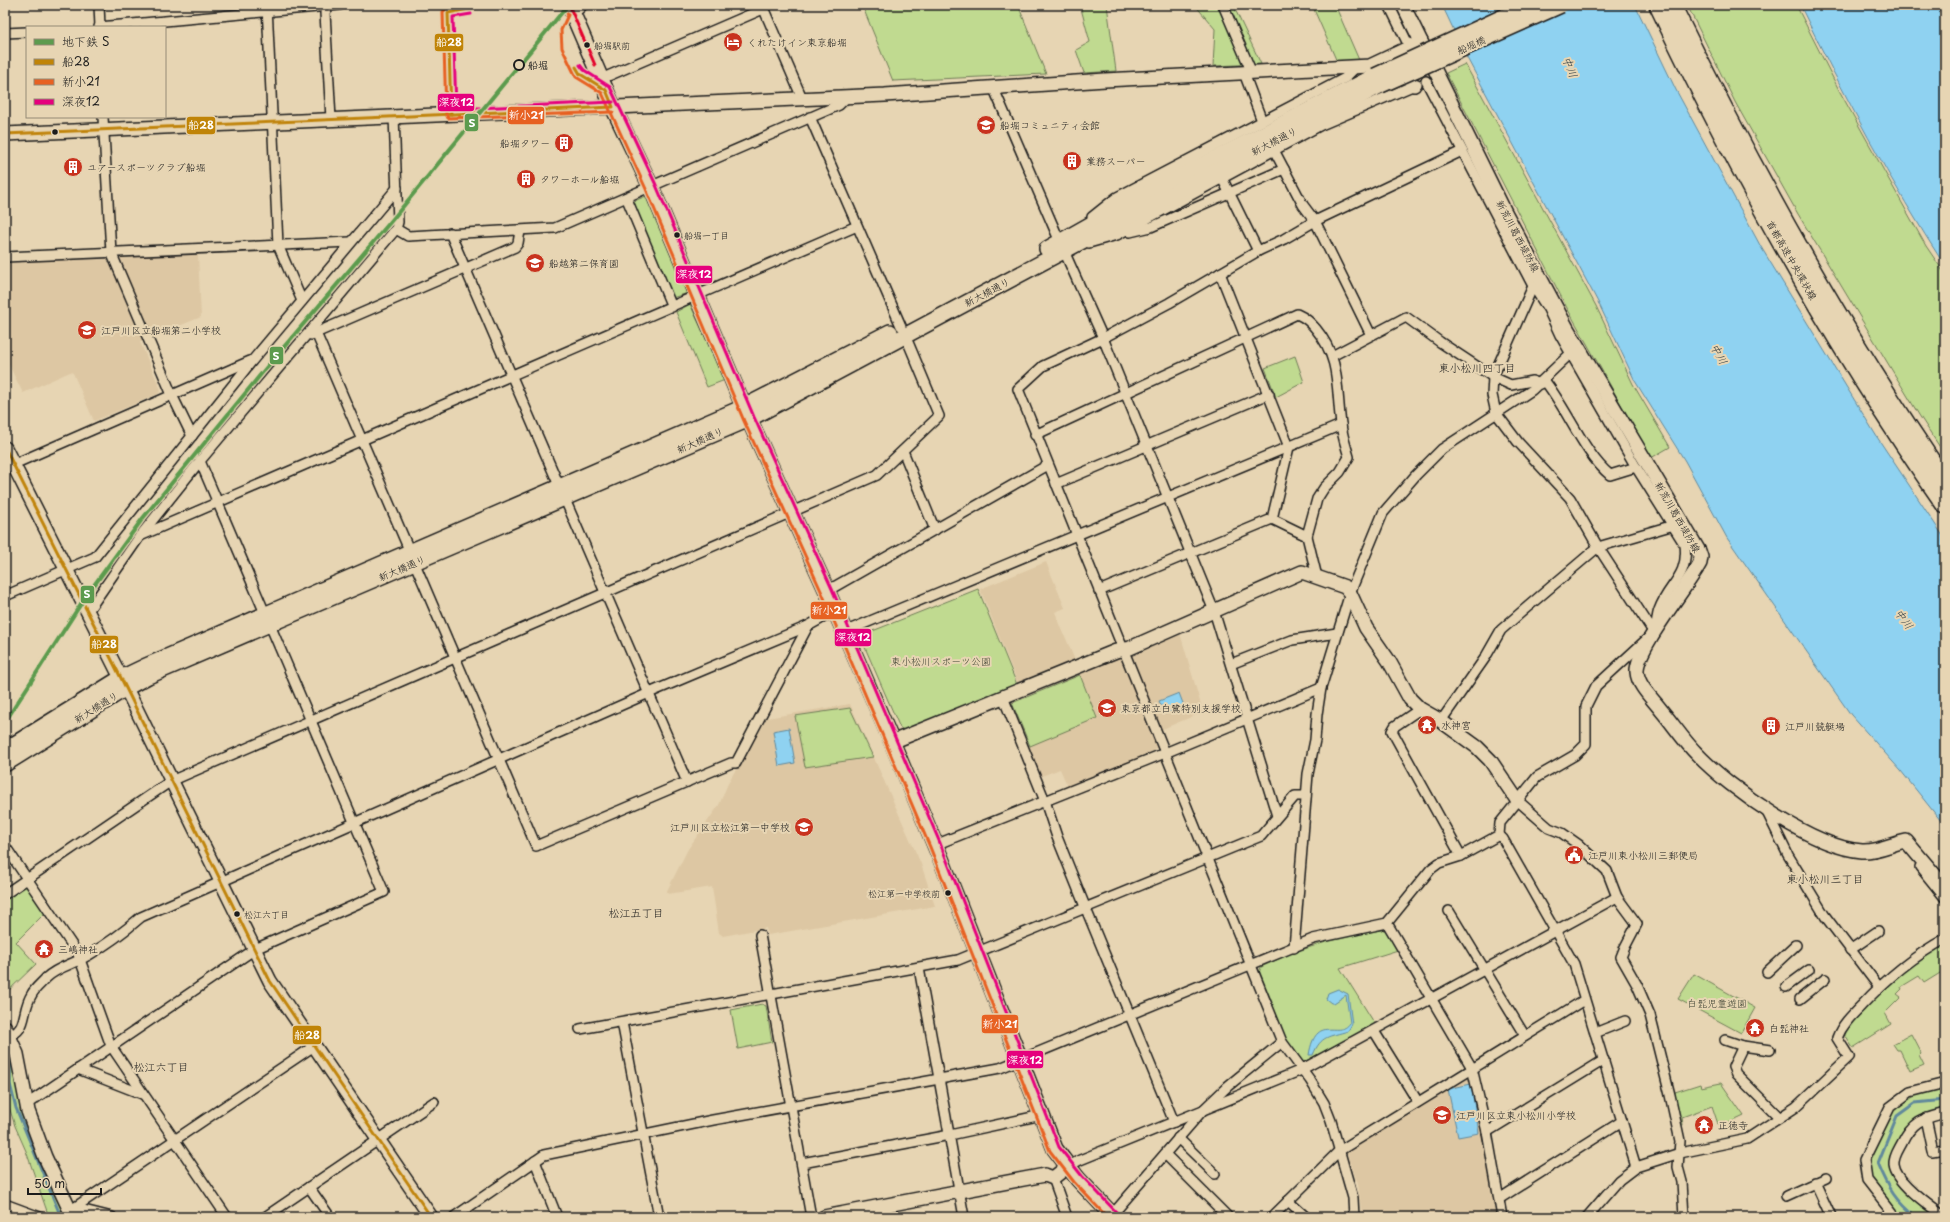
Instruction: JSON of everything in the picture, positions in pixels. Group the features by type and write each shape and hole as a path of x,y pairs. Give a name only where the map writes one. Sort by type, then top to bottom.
{"highway":[{"name":"首都高速中央環状線","path":"1658,5 1701,95 1797,270 1885,414 1945,505"},
{"name":"首都高速中央環状線","path":"1672,5 1747,154 1790,232 1895,407 1945,481"}],"main road":[{"name":"船堀橋","path":"1375,76 1529,5"},
{"name":"船堀橋","path":"1375,76 1561,5"},
{"path":"577,6 601,79 651,186 746,413 827,591 892,742 935,845 1055,1149 1067,1167 1113,1216"},
{"name":"新大橋通り","path":"5,750 124,683 148,676 268,620 746,413 1066,245 1375,76"},
{"name":"新大橋通り","path":"5,764 124,683"}],"street":[{"path":"99,5 100,26"},
{"path":"328,5 325,13 331,119"},
{"path":"109,26 267,8 340,5"},
{"path":"447,5 451,114"},
{"path":"1223,5 1248,73 1262,121"},
{"path":"1375,76 1415,45 1389,5"},
{"name":"新荒川葛西堤防線","path":"1403,5 1425,81 1504,212 1551,307 1699,551 1701,557 1697,569 1645,647 1637,668 1640,683 1696,753 1710,767 1766,809 1789,824 1833,844 1862,852 1894,845 1900,842"},
{"path":"601,79 763,7 802,98"},
{"path":"267,8 278,245 302,301"},
{"path":"5,33 26,32"},
{"path":"1066,245 1117,197 1345,78 1356,67"},
{"path":"5,134 103,123 272,122 847,97 1105,80 1356,67 1375,76 1425,81"},
{"path":"1117,235 1321,125 1425,81"},
{"path":"1425,81 1533,286 1551,307 1560,335 1636,467 1674,525 1685,545 1687,558 1678,579 1659,610 1654,633 1596,686 1586,706 1586,744 1575,755 1537,777 1500,823 1499,834 1556,930 1574,964 1636,1167"},
{"path":"994,88 1066,245 1214,611 1277,816"},
{"path":"396,229 408,236 556,228 627,199 651,186 839,105 847,97"},
{"path":"88,611 140,536 200,461 304,336 396,229 398,222 394,116"},
{"path":"5,894 28,880 171,781 877,475 903,451 939,416 810,117"},
{"path":"103,123 111,252 172,395 192,436"},
{"path":"1274,150 1303,205 1315,221 1371,335"},
{"path":"1354,1217 1353,1198 1324,1103 1282,1042 1018,389 1042,366 1103,338 1258,251 1284,239 1315,221 1462,151"},
{"path":"1066,245 1150,227 1230,194 1284,169"},
{"path":"1222,178 1258,251"},
{"path":"5,596 95,557 252,361 350,242 397,188"},
{"path":"627,199 672,307"},
{"path":"140,536 857,226"},
{"path":"304,336 316,333 515,247 518,243 520,231"},
{"path":"450,234 687,782"},
{"path":"5,256 350,242"},
{"path":"1220,273 1289,447 1272,518"},
{"path":"1533,286 1493,377 1492,395 1496,413 1518,442 1570,498 1598,547 1654,633"},
{"path":"1036,435 1297,314 1306,318 1318,332 1332,356 1338,383 1341,425 1349,457 1340,472 1324,488 1317,499 1307,536 1317,577"},
{"path":"1332,356 1406,317 1440,342 1493,377 1511,385 1532,381 1542,382 1554,393 1599,466 1610,475 1636,467"},
{"path":"316,333 361,441 536,846 731,763 736,763 808,626"},
{"path":"1294,948 1308,774 1315,740 1321,688 1350,593 1383,513 1416,475 1442,449 1542,382 1571,353"},
{"path":"9,466 252,361"},
{"path":"1056,484 1269,394"},
{"path":"844,632 1341,425"},
{"path":"5,448 9,466 88,611 270,980 431,1217"},
{"path":"903,451 935,530"},
{"path":"27,1104 255,949 384,892 200,461"},
{"path":"827,591 1048,465"},
{"path":"1099,591 1272,518 1307,536"},
{"path":"1441,721 1485,658 1501,630 1598,547 1674,525"},
{"path":"892,742 1124,649 1302,572 1345,587 1350,593 1366,628 1389,661 1410,699 1420,709 1441,721 1477,747 1490,760 1517,800 1549,828 1562,833 1579,844 1607,871 1618,897 1637,924 1624,946 1621,957 1637,985 1650,1015 1680,1141 1678,1167 1682,1182 1684,1217"},
{"path":"72,1214 45,1157 27,1104 17,1054 7,1034 21,1029 32,994 48,977 79,960 130,927 141,916 498,759 808,626 835,611"},
{"path":"1231,664 1292,640 1337,633"},
{"path":"935,845 1165,753 1321,688"},
{"path":"1003,697 1045,801 1057,837 1131,1014 1174,1122"},
{"path":"1420,709 1395,726 1392,731 1461,856"},
{"path":"580,1029 958,960 1086,909 1261,836 1295,796 1306,796"},
{"path":"1766,809 1788,855 1825,916 1878,987"},
{"path":"454,1217 544,1155 643,1134 1000,1068 1251,966 1313,939 1387,923 1431,869 1440,863 1461,856 1499,834"},
{"path":"1945,887 1906,841 1900,842 1945,898"},
{"path":"5,846 74,948 111,1046 142,1094 227,1217"},
{"path":"1052,1178 1067,1167 1302,1070 1618,897"},
{"path":"1449,911 1525,1036"},
{"path":"1387,923 1472,1068 1487,1132 1502,1217"},
{"path":"1850,950 1878,931"},
{"path":"760,935 811,1217"},
{"path":"1593,1215 1619,1180 1636,1167 1680,1153 1743,1141 1796,1107 1849,1057 1837,1038 1841,1028 1878,987 1919,953 1945,939"},
{"path":"1767,972 1796,945"},
{"path":"919,968 964,1217"},
{"path":"1786,987 1809,970"},
{"path":"1800,999 1825,979"},
{"path":"1272,1217 1339,1151 1584,1000"},
{"path":"1595,1033 1625,1021"},
{"path":"622,1022 659,1217"},
{"path":"1374,1031 1418,1102"},
{"path":"1725,1040 1743,1046 1770,1050"},
{"path":"1113,1216 1202,1111 1228,1086 1282,1042"},
{"path":"72,1214 175,1141 314,1046"},
{"path":"1743,1046 1733,1067 1736,1074 1779,1118"},
{"path":"1487,1132 1604,1060"},
{"path":"78,1069 142,1094"},
{"path":"1896,1217 1867,1180 1864,1160 1890,1107 1910,1092 1945,1083"},
{"path":"265,1217 434,1102"},
{"path":"1944,1217 1907,1187 1894,1167 1894,1160 1906,1135 1918,1121 1945,1113"},
{"path":"802,1163 950,1135 1042,1115"},
{"path":"1926,1118 1933,1151 1945,1148"},
{"path":"1499,1199 1622,1121"},
{"path":"1178,1138 1215,1174"},
{"path":"1165,1154 1228,1217"},
{"path":"535,1161 557,1217"},
{"path":"824,1217 1045,1175 1052,1178 1067,1217"},
{"path":"1786,1196 1826,1178"},
{"path":"1815,1182 1831,1217"},
{"path":"309,1187 330,1217"},
{"path":"1288,1201 1306,1217"},
{"path":"5,1204 40,1217"},
{"path":"72,1214 84,1210 112,1217"}],"shaded area":[{"name":"江戸川区立船堀第二小学校","path":"198,254 201,317 140,342 161,390 158,394 94,421 73,373 70,372 23,393 5,357 5,263"},
{"path":"1046,562 1065,608 1055,612 1076,663 1019,686 980,589"},
{"name":"東京都立白鷺特別支援学校","path":"1180,633 1203,712 1153,733 1157,746 1153,752 1068,787 1060,769 1039,777 1011,703 1117,657 1121,658"},
{"name":"江戸川区立松江第一中学校","path":"850,704 921,864 935,906 768,935 766,928 723,936 719,933 712,887 668,894 667,891 688,849 719,805 729,781 767,718"},
{"name":"江戸川区立東小松川小学校","path":"1465,1077 1472,1079 1497,1217 1362,1217 1358,1184 1346,1151"}],"green space":[{"path":"862,5 1018,5 1046,74 893,81"},
{"path":"1080,5 1107,5 1116,71 1084,73 1076,50 1090,42"},
{"path":"1195,5 1233,5 1261,64 1213,66 1215,29"},
{"path":"1312,5 1335,5 1359,60 1338,64"},
{"path":"1687,5 1796,5 1840,92 1926,246 1945,274 1945,455 1919,415 1798,214 1735,102"},
{"path":"1465,64 1596,306 1633,384 1670,447 1651,458 1567,308 1446,73"},
{"path":"646,196 688,293 672,298 627,204"},
{"path":"690,304 725,380 707,387 676,312"},
{"path":"1295,356 1304,382 1276,397 1265,368"},
{"name":"東小松川スポーツ公園","path":"978,589 1018,687 907,731 900,728 860,636"},
{"path":"1080,675 1097,718 1030,746 1012,703"},
{"path":"850,708 873,757 805,767 795,716"},
{"path":"27,881 47,911 16,942 36,964 5,994 5,896"},
{"path":"1386,930 1398,950 1340,968 1375,1024 1302,1063 1287,1042 1259,973 1261,967 1292,953 1326,942"},
{"path":"1945,945 1945,970 1924,983 1919,976 1901,987 1902,989 1897,994 1901,997 1885,1013 1891,1024 1853,1048 1844,1034 1848,1027 1885,988 1917,960"},
{"name":"白髭児童遊園","path":"1694,974 1755,1008 1741,1033 1678,999"},
{"path":"762,1004 766,1006 772,1042 738,1049 731,1010"},
{"path":"1911,1034 1921,1053 1919,1055 1924,1065 1910,1071 1900,1050 1897,1050 1893,1044"},
{"path":"10,1046 69,1217 49,1217 26,1151 15,1126 5,1094 5,1047"},
{"path":"1721,1083 1744,1116 1723,1126 1721,1122 1718,1124 1712,1106 1682,1117 1683,1125 1681,1125 1674,1094 1675,1092 1700,1084 1701,1087"},
{"path":"1945,1086 1945,1110 1921,1117 1891,1165 1896,1181 1908,1195 1935,1217 1900,1217 1869,1178 1867,1160 1891,1109 1911,1094"}],"water":[{"name":"中川","path":"1442,5 1635,5 1676,90 1761,247 1877,437 1945,539 1945,826 1901,771 1851,715 1727,538 1685,461 1635,381 1599,304 1467,58"},
{"path":"1800,5 1945,5 1945,266 1868,138"},
{"path":"1179,693 1184,706 1165,714 1159,701"},
{"path":"789,728 795,763 779,766 773,731"},
{"path":"1338,989 1348,994 1352,1024 1348,1031 1323,1040 1316,1048 1313,1055 1309,1055 1312,1042 1317,1034 1322,1030 1340,1029 1350,1023 1346,995 1334,1003 1331,1003 1326,999 1328,993"},
{"path":"1471,1084 1479,1133 1458,1137 1448,1089"}],"waterway":[{"path":"5,1051 10,1066 10,1084 16,1108 61,1217"},
{"path":"1917,1217 1903,1205 1893,1193 1878,1163 1897,1116 1915,1103 1945,1100"}],"metro line":[{"name":"S","path":"5,722 84,599 143,518 266,368 392,220 568,5"}],"transit line":[{"name":"新小21","path":"463,5 446,8 443,12 446,114 448,118 613,112"},
{"name":"船28","path":"451,114 448,13 489,5"},
{"path":"569,5 595,65"},
{"name":"新小21","path":"564,7 568,15 561,30 562,48 576,77 602,93 646,189 744,421 822,593 930,847 1050,1151 1074,1182 1107,1217"},
{"name":"深夜12","path":"471,14 453,17 456,109 613,102"},
{"name":"深夜12","path":"580,65 584,70 610,87 656,185 754,417 832,589 940,843 1059,1147 1082,1176 1118,1214"},
{"name":"船28","path":"5,134 613,107 606,90 580,74 576,67"},
{"name":"船28","path":"5,448 121,678 270,981 431,1217"}],"place":[{"name":"くれたけイン東京船堀","path":"733,42"},
{"name":"船堀駅前","path":"587,45"},
{"name":"船堀","path":"519,65"},
{"name":"船堀コミュニティ会館","path":"986,125"},
{"name":"船堀タワー","path":"564,143"},
{"name":"業務スーパー","path":"1072,161"},
{"name":"ユアースポーツクラブ船堀","path":"73,167"},
{"name":"タワーホール船堀","path":"526,179"},
{"name":"船堀一丁目","path":"677,235"},
{"name":"船越第二保育園","path":"535,263"},
{"name":"江戸川区立船堀第二小学校","path":"87,330"},
{"name":"東京都立白鷺特別支援学校","path":"1107,708"},
{"name":"水神宮","path":"1427,725"},
{"name":"江戸川競艇場","path":"1771,726"},
{"name":"江戸川区立松江第一中学校","path":"804,827"},
{"name":"江戸川東小松川三郵便局","path":"1574,855"},
{"name":"松江第一中学校前","path":"948,893"},
{"name":"松江六丁目","path":"237,914"},
{"name":"三嶋神社","path":"44,949"},
{"name":"白髭神社","path":"1755,1028"},
{"name":"江戸川区立東小松川小学校","path":"1442,1115"},
{"name":"正徳寺","path":"1704,1125"}],"district":[{"name":"東小松川四丁目","path":"1477,368"},
{"name":"東小松川三丁目","path":"1825,879"},
{"name":"松江五丁目","path":"636,913"},
{"name":"松江六丁目","path":"161,1067"}]}
